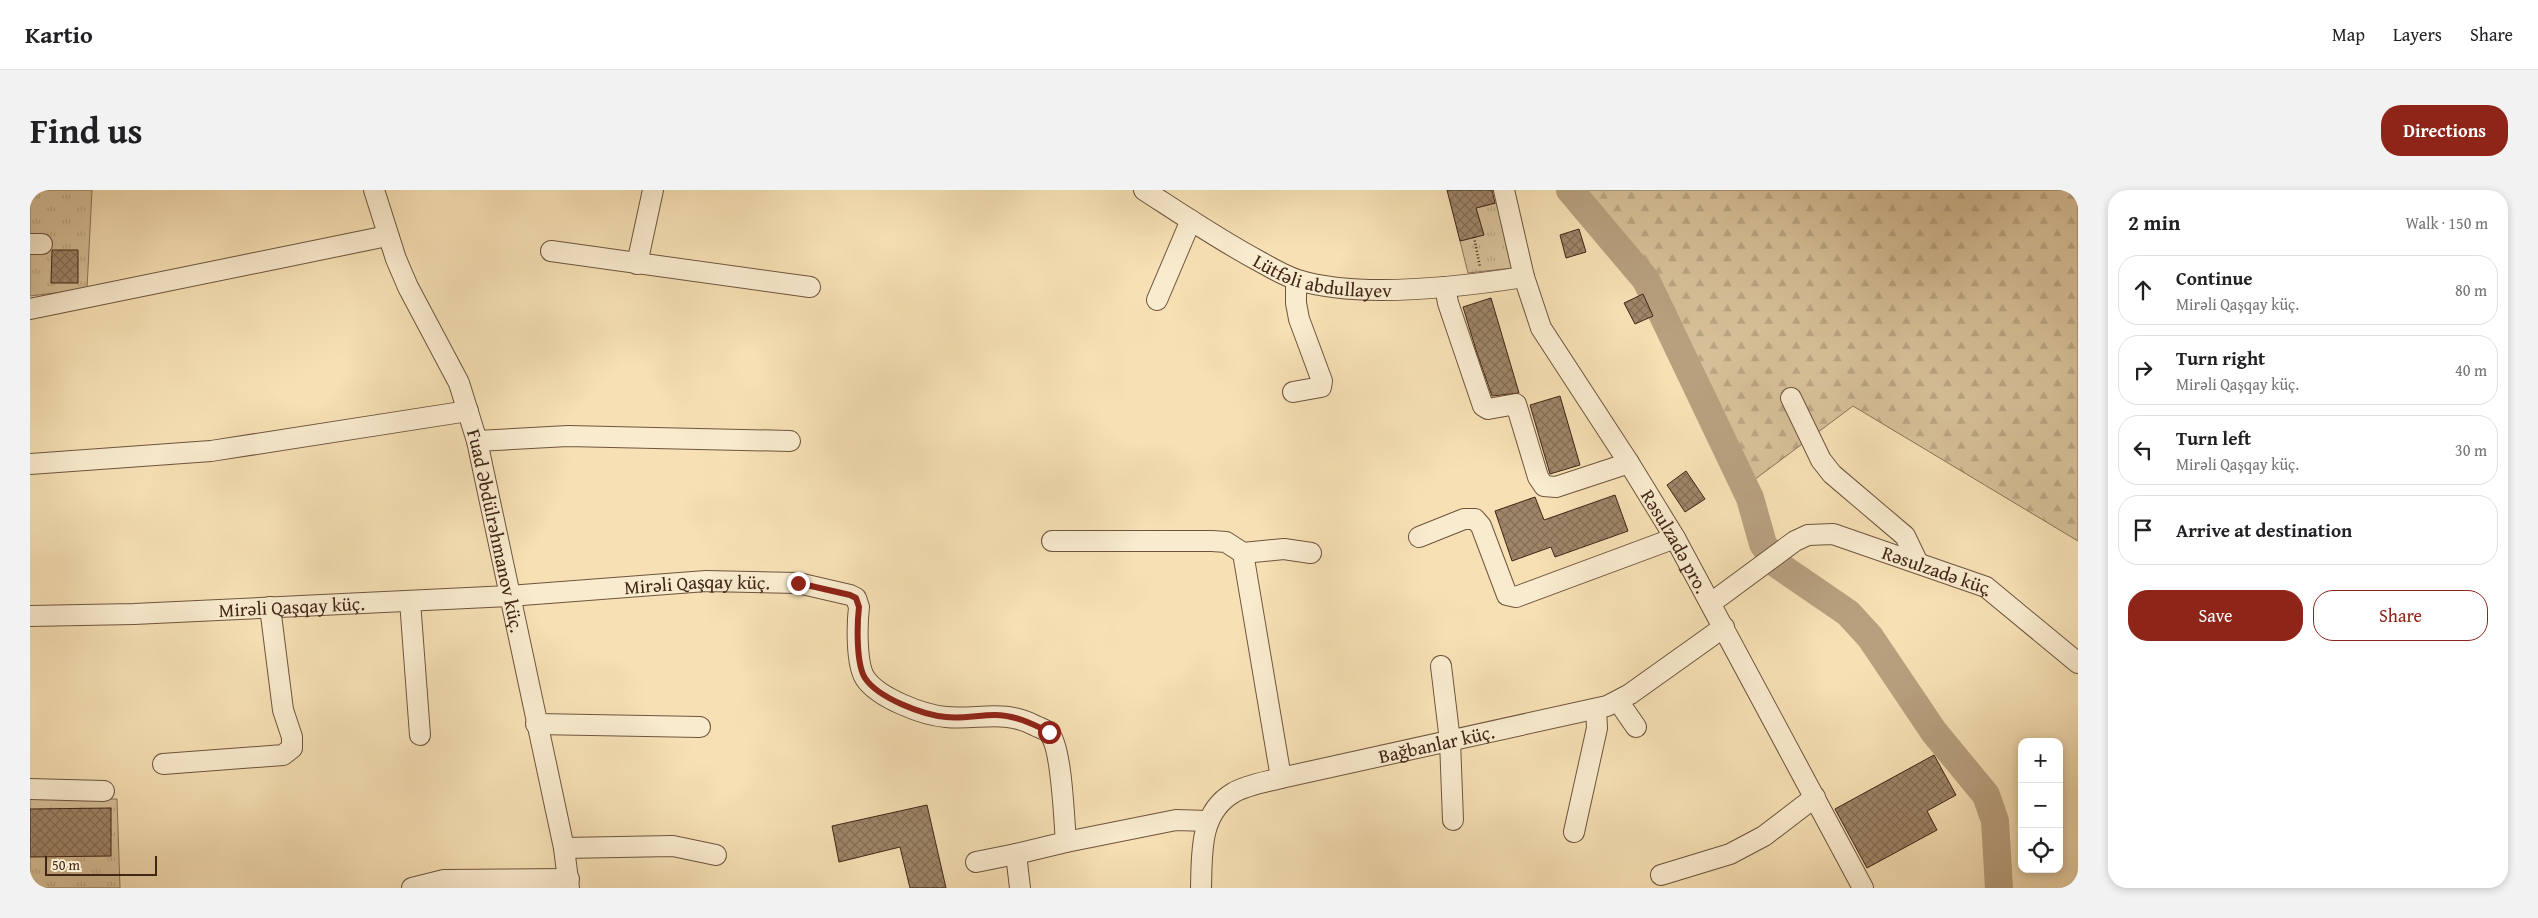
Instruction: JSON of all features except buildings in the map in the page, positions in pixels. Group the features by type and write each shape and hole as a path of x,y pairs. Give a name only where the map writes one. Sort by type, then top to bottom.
{"street":[{"name":"Fuad Əbdülrəhmanov küç.","path":"374,190 387,236 408,287 450,363 477,441 564,848 569,884"},
{"path":"637,264 654,190"},
{"name":"Lütfəli abdullayev","path":"1144,190 1248,255 1296,280 1336,287 1445,287 1483,284 1524,277"},
{"name":"Rəsulzadə pro.","path":"1504,190 1524,277 1541,328 1629,463 1675,538 1815,797 1860,887"},
{"path":"1157,300 1191,220"},
{"path":"30,309 387,236"},
{"path":"551,251 810,286"},
{"path":"1293,392 1313,390 1321,387 1322,381 1299,319 1296,303 1296,280"},
{"path":"1445,287 1448,303 1482,406 1488,409 1516,404 1538,477 1544,486 1556,487 1629,463"},
{"path":"1791,398 1821,460 1832,474 1905,536 1918,563"},
{"path":"30,464 211,452 468,411"},
{"path":"477,441 568,436 790,441"},
{"path":"1419,537 1464,519 1475,519 1481,526 1507,595 1516,597 1675,538"},
{"name":"Rəsulzadə küç.","path":"1711,603 1780,551 1808,535 1820,533 1833,534 1986,587 2078,663"},
{"path":"1052,540 1212,541 1226,542 1243,553 1284,549 1311,553"},
{"path":"1243,553 1282,778"},
{"name":"Mirəli Qaşqay küç.","path":"30,616 134,614 509,596 706,581 798,583 856,598 859,607 860,660 864,677 877,691 908,707 946,717 998,715 1026,720 1049,732 1056,747 1066,842"},
{"path":"410,600 420,735"},
{"path":"163,764 283,755 292,748 292,737 284,710 270,607"},
{"name":"Bağbanlar küç.","path":"1201,888 1202,851 1208,821 1218,803 1234,792 1282,778 1596,709 1618,701 1724,628"},
{"path":"1442,666 1450,741 1453,820"},
{"path":"1618,701 1636,727"},
{"path":"1574,832 1597,728 1596,709"},
{"path":"536,724 700,727"},
{"path":"30,789 104,791"},
{"path":"1661,875 1730,854 1764,836 1815,797"},
{"path":"976,862 1176,820 1208,821"},
{"path":"564,848 673,846 716,854"},
{"path":"1016,854 1020,888"},
{"path":"412,888 444,880 569,884"}],"path":[{"path":"1474,238 1483,284"}],"green space":[{"path":"30,190 92,190 87,289 30,296"},
{"path":"1586,190 2078,190 2078,541 1853,406 1754,480 1658,276"},
{"path":"1497,203 1512,268 1468,273 1460,241 1483,235 1476,208"},
{"path":"30,798 117,799 120,888 30,888"}],"waterway":[{"path":"1570,190 1646,280 1750,498 1763,544 1778,565 1848,613 1870,637 1934,732 1986,795 1995,821 1999,888"}],"route":[{"path":"798,583 856,598 859,607 860,660 864,677 877,691 908,707 946,717 998,715 1026,720 1049,732"}]}
